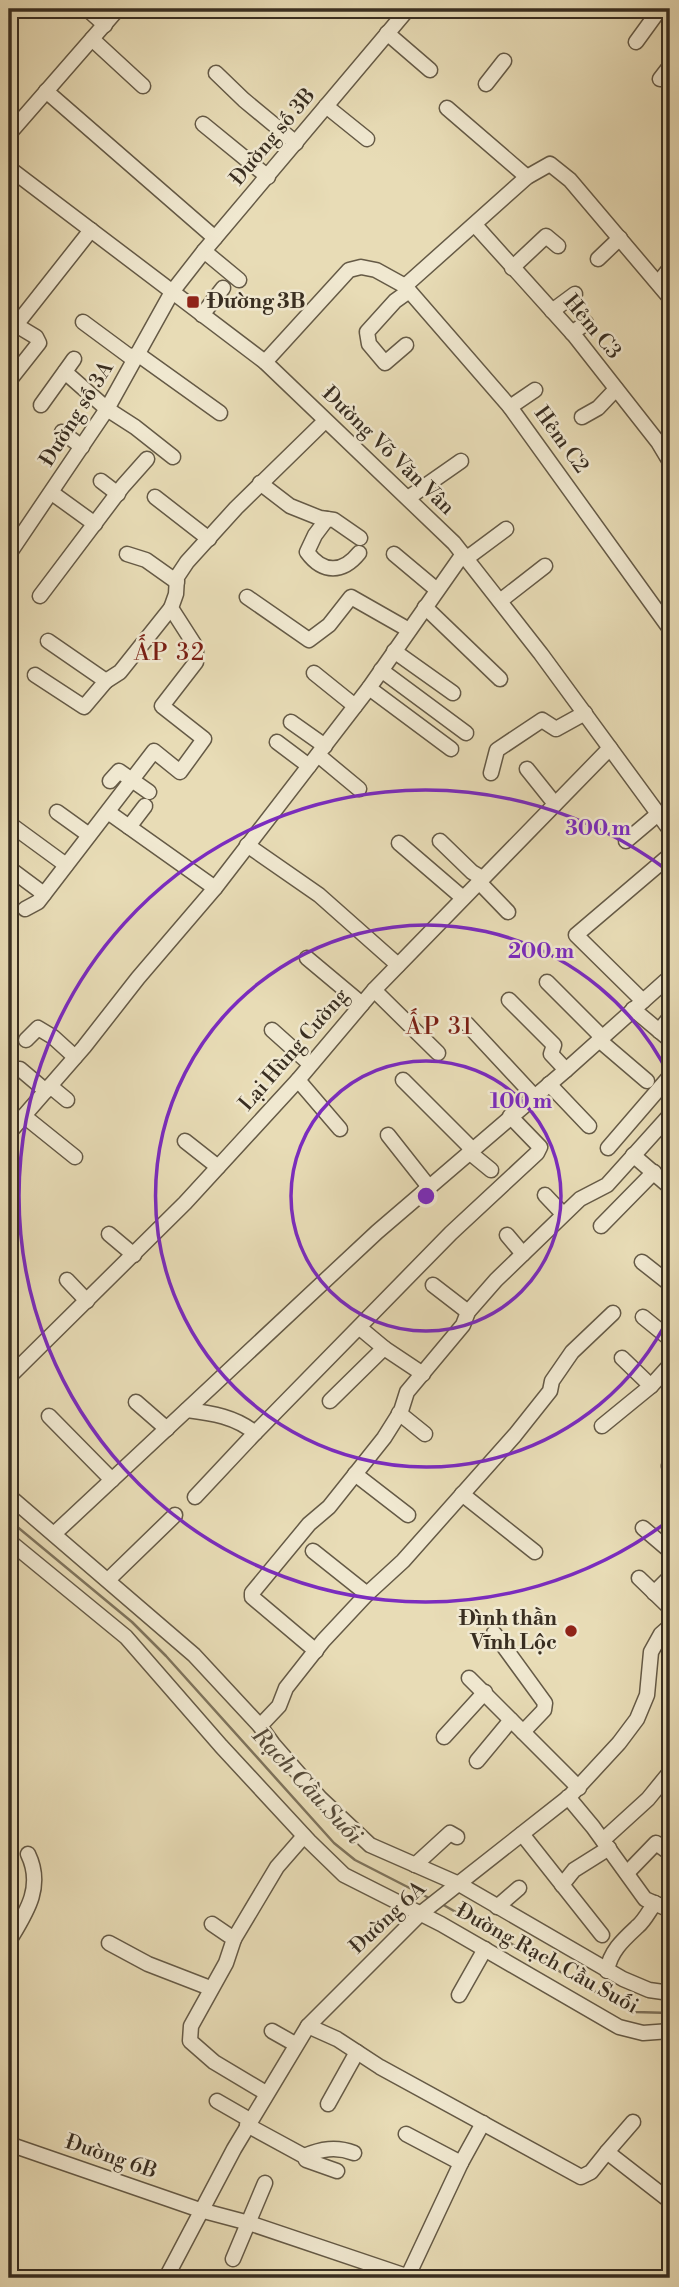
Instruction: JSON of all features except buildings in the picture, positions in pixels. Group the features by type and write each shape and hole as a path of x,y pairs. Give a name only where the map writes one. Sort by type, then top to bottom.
{"street":[{"path":"87,9 105,25"},
{"path":"9,134 118,9"},
{"name":"Đường số 3B","path":"172,292 204,250 408,9"},
{"path":"636,42 660,9"},
{"path":"390,29 430,70"},
{"path":"92,39 143,86"},
{"path":"486,84 504,61"},
{"path":"660,79 670,66"},
{"path":"216,73 296,143"},
{"path":"46,91 215,238"},
{"path":"326,106 367,139"},
{"path":"447,108 527,177"},
{"path":"203,124 268,177"},
{"path":"406,345 385,363 369,344 367,332 407,288 527,177 550,164 570,180 670,298"},
{"name":"Đường Võ Văn Vân","path":"9,168 265,362 408,498 465,556 670,830"},
{"name":"Hẻm C3","path":"475,225 572,333 658,442 670,463"},
{"path":"9,381 39,343 36,337 12,323 91,230"},
{"path":"512,268 546,236 558,246"},
{"path":"598,259 620,238"},
{"path":"204,250 239,279"},
{"path":"265,362 349,270 361,267 376,270 407,288"},
{"path":"658,283 670,268"},
{"path":"202,315 223,288"},
{"name":"Hẻm C2","path":"407,288 510,407 670,629"},
{"name":"Đường số 3A","path":"10,549 52,493 107,410 172,292"},
{"path":"552,311 575,294"},
{"path":"83,322 129,356 139,355 220,413"},
{"path":"572,333 586,323"},
{"path":"41,405 74,359"},
{"path":"65,372 107,410 135,427 173,457"},
{"path":"582,417 598,408 616,388"},
{"path":"510,407 535,390"},
{"path":"35,675 84,707 106,681 120,672 171,608 176,594 177,577 187,562 260,483 325,421"},
{"path":"62,432 82,447"},
{"path":"40,596 147,459"},
{"path":"408,498 461,461"},
{"path":"102,481 118,494"},
{"path":"260,483 290,506 334,520 360,545 349,565 332,569 313,559 307,552 327,519"},
{"path":"52,493 96,524"},
{"path":"155,497 209,538"},
{"path":"9,1133 215,888 369,688 437,590 465,556 506,529"},
{"path":"127,554 146,560 177,582"},
{"path":"394,554 437,590"},
{"path":"500,601 545,566"},
{"path":"247,597 309,640 329,625 351,597 409,630"},
{"path":"425,607 500,679"},
{"path":"25,909 38,902 154,751 180,772 204,739 162,706 196,662 196,647 171,608"},
{"path":"48,641 106,681"},
{"path":"394,651 453,694"},
{"path":"381,670 466,733"},
{"path":"314,673 355,706"},
{"path":"369,688 451,749"},
{"path":"491,773 497,750 542,720 556,729 585,713"},
{"path":"291,722 318,756 359,789"},
{"path":"277,742 318,756"},
{"name":"Lại Hùng Cường","path":"12,1368 134,1255 298,1080 374,990 610,748"},
{"path":"527,769 555,804"},
{"path":"110,781 119,771 133,781 147,799 129,827"},
{"path":"57,812 89,835"},
{"path":"108,812 215,888"},
{"path":"626,841 658,814"},
{"path":"14,827 66,865"},
{"path":"440,841 508,912"},
{"path":"399,843 463,898"},
{"path":"247,845 318,895 398,965"},
{"path":"664,1035 576,935 670,855"},
{"path":"9,868 44,894"},
{"path":"307,958 362,1004"},
{"path":"54,1534 265,1335 429,1187 670,978"},
{"path":"547,982 601,1039 647,1081"},
{"path":"374,990 438,1053"},
{"path":"509,1000 554,1045 551,1054 566,1070"},
{"path":"664,1035 670,1017"},
{"path":"467,1024 534,1096"},
{"path":"26,1040 38,1028 53,1037 75,1057"},
{"path":"272,1030 310,1064"},
{"path":"20,1069 67,1100"},
{"path":"608,1149 670,1076"},
{"path":"298,1080 340,1129"},
{"path":"403,1080 491,1170"},
{"path":"549,1084 589,1126"},
{"path":"24,1116 75,1157"},
{"path":"195,1497 451,1233 537,1153 540,1147 510,1116"},
{"path":"316,1651 251,1594 309,1524 329,1507 384,1438 399,1413 407,1392 463,1325 468,1312 563,1214 580,1199 607,1185 668,1122"},
{"path":"388,1135 429,1187"},
{"path":"184,1141 218,1167"},
{"path":"634,1155 670,1187"},
{"path":"601,1226 654,1172"},
{"path":"545,1195 563,1214"},
{"path":"109,1234 134,1255"},
{"path":"507,1235 523,1254"},
{"path":"642,1262 670,1284"},
{"path":"67,1280 87,1301"},
{"path":"433,1286 468,1312"},
{"path":"260,1726 279,1706 286,1688 316,1651 367,1594 403,1561 515,1435 550,1391 552,1381 572,1352 613,1313"},
{"path":"643,1317 670,1339"},
{"path":"360,1328 423,1374"},
{"path":"330,1401 384,1348"},
{"path":"622,1358 651,1386"},
{"path":"602,1426 669,1371"},
{"path":"136,1402 167,1430"},
{"path":"187,1410 230,1419 255,1433"},
{"path":"399,1413 425,1434"},
{"path":"49,1416 112,1480"},
{"path":"355,1474 408,1515"},
{"path":"462,1494 535,1552"},
{"path":"9,1496 194,1656 260,1726 272,1744 320,1798 370,1845 457,1886 607,1970 649,1990 670,1993"},
{"path":"108,1580 175,1515"},
{"path":"643,1528 670,1551"},
{"name":"Đường Rạch Cầu Suối","path":"9,1541 126,1637 221,1746 344,1875 421,1913 619,2027 643,2033 670,2031"},
{"path":"313,1551 367,1594"},
{"path":"639,1578 670,1607"},
{"path":"654,1593 670,1580"},
{"name":"Đường 6A","path":"166,2278 249,2122 308,2026 421,1913 573,1793 637,1719 647,1695 651,1652 670,1626"},
{"path":"494,1633 545,1703 544,1710 523,1732"},
{"path":"470,1678 523,1732 573,1793 645,1899 670,1910"},
{"path":"444,1737 485,1692"},
{"path":"477,1761 511,1720"},
{"path":"562,1885 574,1870 606,1844 670,1772"},
{"path":"415,1865 444,1836 450,1833 457,1838"},
{"path":"522,1834 602,1935"},
{"path":"267,2094 214,2062 190,2041 191,2026 226,1962 234,1939 277,1867 304,1836"},
{"path":"627,1873 656,1843 670,1853"},
{"path":"9,1941 15,1918 31,1906 34,1894 34,1867 28,1854"},
{"path":"496,1907 519,1888"},
{"path":"607,1970 619,1943 639,1925 655,1903"},
{"path":"212,1924 234,1939"},
{"path":"109,1943 148,1964 210,1988"},
{"path":"459,1994 485,1949"},
{"path":"308,2026 337,2039 380,2067 582,2176 591,2172 633,2122"},
{"path":"272,2031 295,2044"},
{"path":"328,2104 357,2052"},
{"path":"217,2101 304,2156 306,2160 337,2171"},
{"path":"409,2278 461,2163 483,2123"},
{"path":"406,2134 461,2163"},
{"name":"Đường 6B","path":"9,2144 409,2278"},
{"path":"304,2156 324,2149 342,2149 354,2154"},
{"path":"607,2152 670,2201"},
{"path":"233,2259 265,2183"}],"waterway":[{"name":"Rạch Cầu Suối","path":"9,1520 132,1622 166,1656 334,1843 355,1860 431,1899"},
{"name":"Rạch Cầu Suối","path":"440,1903 620,2006 635,2012 670,2013"}],"place":[{"name":"Đường 3B","path":"193,302"},
{"name":"Đình thần Vĩnh Lộc","path":"571,1631"}],"district":[{"name":"ẤP 32","path":"170,653"},
{"name":"ẤP 31","path":"440,1027"}]}
